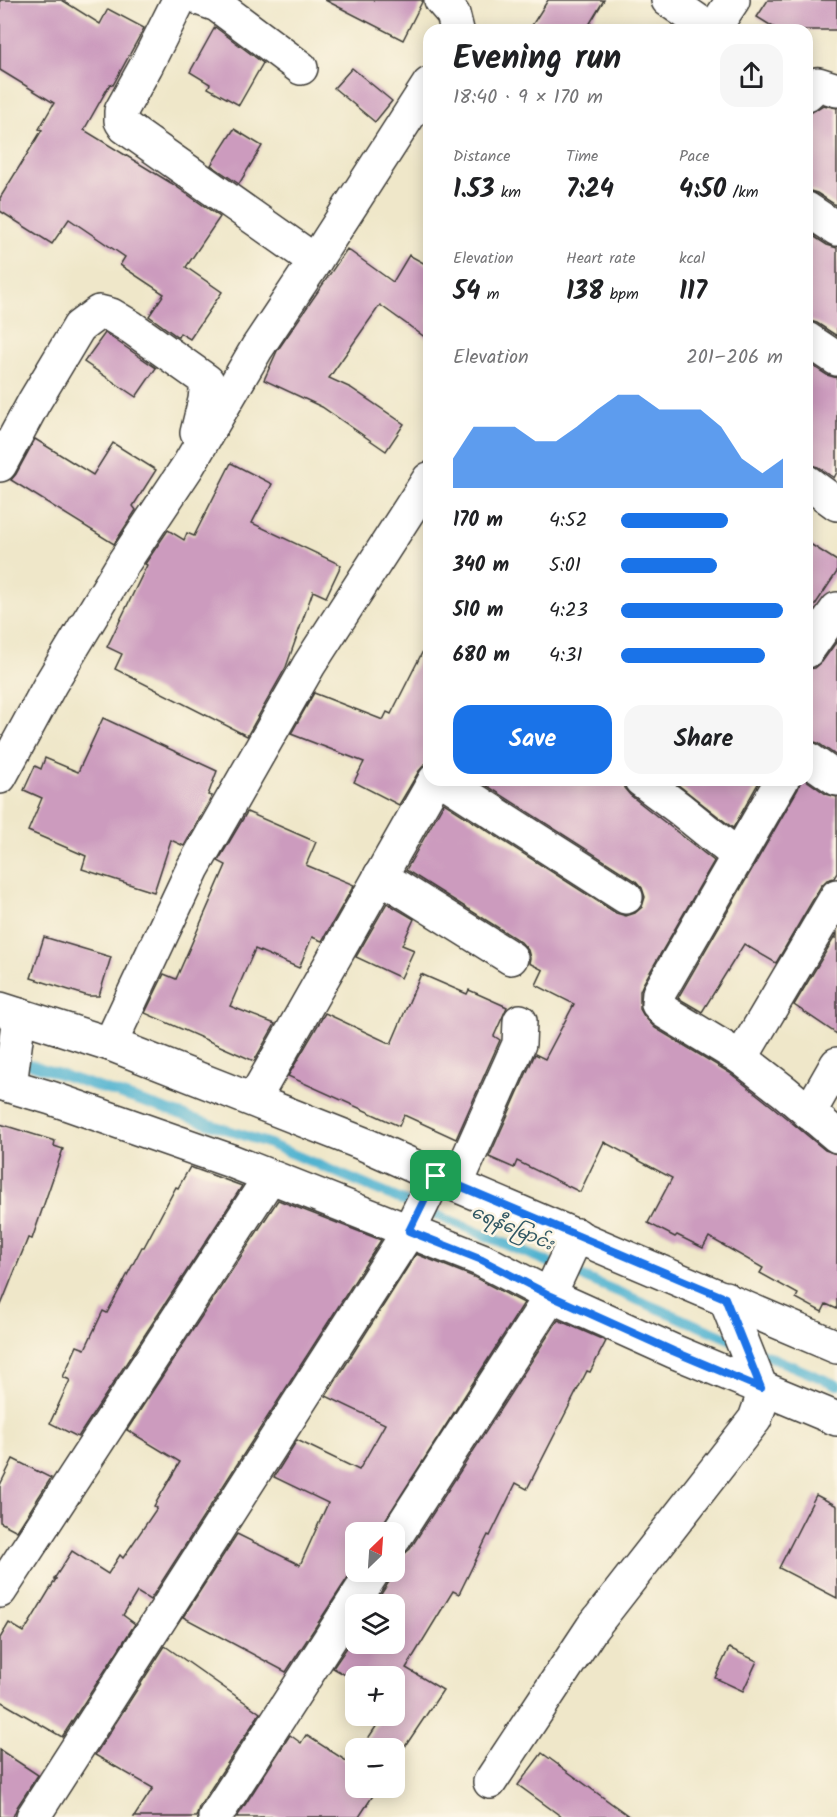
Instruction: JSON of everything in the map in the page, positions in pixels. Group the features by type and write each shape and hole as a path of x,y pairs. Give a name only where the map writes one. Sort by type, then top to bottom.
{"street":[{"path":"179,0 121,111 121,121 125,127 315,261"},
{"path":"203,0 217,5 300,68"},
{"path":"441,0 453,14 456,24"},
{"path":"668,0 703,24"},
{"path":"716,24 733,0"},
{"path":"813,89 818,84 837,90"},
{"path":"0,777 51,683 124,562 188,466 257,348 423,93"},
{"path":"813,213 837,229"},
{"path":"0,465 79,327 99,312 111,315 131,327 207,381 205,400 188,466"},
{"path":"813,343 837,359"},
{"path":"813,486 837,504"},
{"path":"110,1044 194,868 309,665 423,488"},
{"path":"813,640 827,616"},
{"path":"813,762 837,779"},
{"path":"254,1099 432,786"},
{"path":"452,786 626,897"},
{"path":"649,786 738,856"},
{"path":"779,786 659,993 658,1004 665,1012 741,1058 837,1136"},
{"path":"380,876 511,958"},
{"path":"741,1058 837,896"},
{"path":"837,1347 575,1241 364,1144 254,1099 110,1044 12,1017 8,1082 411,1228 552,1291 673,1351 758,1381 837,1419"},
{"path":"33,1817 442,1181 519,1044 520,1021"},
{"path":"809,1113 837,1064"},
{"path":"0,1591 270,1177"},
{"path":"405,1522 552,1291 575,1241"},
{"path":"490,1782 592,1629 755,1419 761,1402 758,1381 727,1303"},
{"path":"215,1817 367,1582"}],"building":[{"path":"0,0 62,0 100,24 108,9 144,28 113,85 110,84 84,130 171,183 220,217 186,267 222,292 190,339 180,333 178,337 149,316 164,294 120,265 125,257 69,219 52,244 0,211 0,198 42,130 39,129 54,103 0,70"},
{"path":"325,0 423,0 403,40"},
{"path":"548,0 604,0 590,24 533,24"},
{"path":"768,0 837,0 837,30 813,30 813,24 768,24 757,17"},
{"path":"215,27 263,63 239,105 208,88 210,84 190,72"},
{"path":"352,68 392,101 375,122 334,88"},
{"path":"823,105 837,108 837,206 813,192 813,111"},
{"path":"234,129 262,146 239,184 211,165"},
{"path":"813,236 827,245 837,248 837,336 813,322"},
{"path":"347,249 393,282 409,255 423,263 423,336 380,305 329,378 351,388 404,424 386,451 322,407 264,380 277,351"},
{"path":"105,333 156,368 136,397 84,362"},
{"path":"813,366 827,375 837,378 837,472 834,478 813,466"},
{"path":"35,439 93,475 113,443 156,470 133,506 136,510 114,544 11,480"},
{"path":"231,463 272,484 252,523 341,565 326,597 313,591 286,667 247,736 115,669 122,654 107,647 147,565 145,564 168,530 184,540 187,533 194,536"},
{"path":"813,546 837,561 837,572 813,608"},
{"path":"837,641 837,756 813,742 813,668 822,662"},
{"path":"423,651 423,766 399,805 354,782 364,762 291,734 314,693 383,720 387,712 391,714"},
{"path":"103,718 217,771 208,795 212,796 184,846 171,840 154,892 82,869 86,856 28,831 42,798 24,790 35,766 41,769 45,758 78,772"},
{"path":"813,785 826,794 837,797 837,873 834,878 827,880 821,886 776,963 744,944 702,1012 678,998 799,786"},
{"path":"487,786 624,786 630,795 714,861 643,984 640,991 640,1009 655,1028 730,1073 825,1150 837,1154 837,1309 826,1304 822,1312 796,1298 798,1294 760,1273 763,1268 709,1237 703,1248 648,1223 672,1178 604,1142 580,1192 517,1161 514,1168 489,1157 535,1054 545,1059 574,1004 536,985 543,970 529,963 528,950 521,942 406,870 444,803 616,913 626,916 642,907 645,897 636,881"},
{"path":"680,786 757,786 733,828"},
{"path":"247,812 316,842 306,865 354,885 322,941 312,937 299,968 255,949 230,1006 275,1024 254,1061 145,1013 164,974 176,979 226,865 218,861"},
{"path":"387,903 414,919 402,945 414,950 401,978 356,957"},
{"path":"837,933 837,1034 794,1005"},
{"path":"44,937 111,957 99,996 88,996 31,978"},
{"path":"421,974 467,994 469,990 507,1007 494,1036 500,1040 456,1139 404,1115 399,1126 288,1076 325,1013 391,1044"},
{"path":"0,1124 55,1141 54,1146 63,1149 32,1239 28,1238 1,1305 0,1305"},
{"path":"190,1167 242,1186 78,1437 50,1423 70,1380 63,1377 77,1346 85,1349 103,1311 107,1313 176,1187 178,1188"},
{"path":"278,1200 381,1240 150,1600 137,1592 123,1615 135,1624 62,1737 0,1701 0,1638 9,1623 24,1632 72,1551 108,1574 120,1555 123,1558 157,1508 154,1506 180,1462 127,1430"},
{"path":"416,1254 474,1277 524,1303 384,1522 345,1522 345,1582 286,1672 183,1617 237,1534 300,1565 328,1503 274,1477 297,1440 359,1470 385,1424 326,1396"},
{"path":"558,1320 606,1341 590,1372 587,1371 527,1489 516,1483 459,1594 453,1591 406,1668 443,1690 405,1747 405,1738 368,1738 376,1726 405,1726 405,1666 345,1666 345,1675 333,1668 345,1650 345,1654 405,1654 405,1594 381,1594 389,1582 405,1582 405,1553 410,1549"},
{"path":"13,1459 51,1478 17,1531 0,1522 0,1485"},
{"path":"816,1495 837,1506 837,1598 779,1568"},
{"path":"165,1646 260,1713 199,1807 196,1817 134,1817 153,1788 95,1755"},
{"path":"729,1648 757,1661 743,1691 715,1678"},
{"path":"290,1735 301,1743 306,1735 345,1760 345,1798 371,1798 359,1817 237,1817"},
{"path":"0,1750 38,1775 13,1817 0,1817"},
{"path":"542,1753 630,1817 562,1817 518,1785"}],"waterway":[{"name":"ရေနီမြောင်း","path":"17,1060 267,1143 734,1341"},
{"name":"ရေနီမြောင်း","path":"754,1350 837,1385"}],"route":[{"path":"436,1176 725,1298 761,1388 551,1296 482,1260 409,1231 436,1176"}]}
